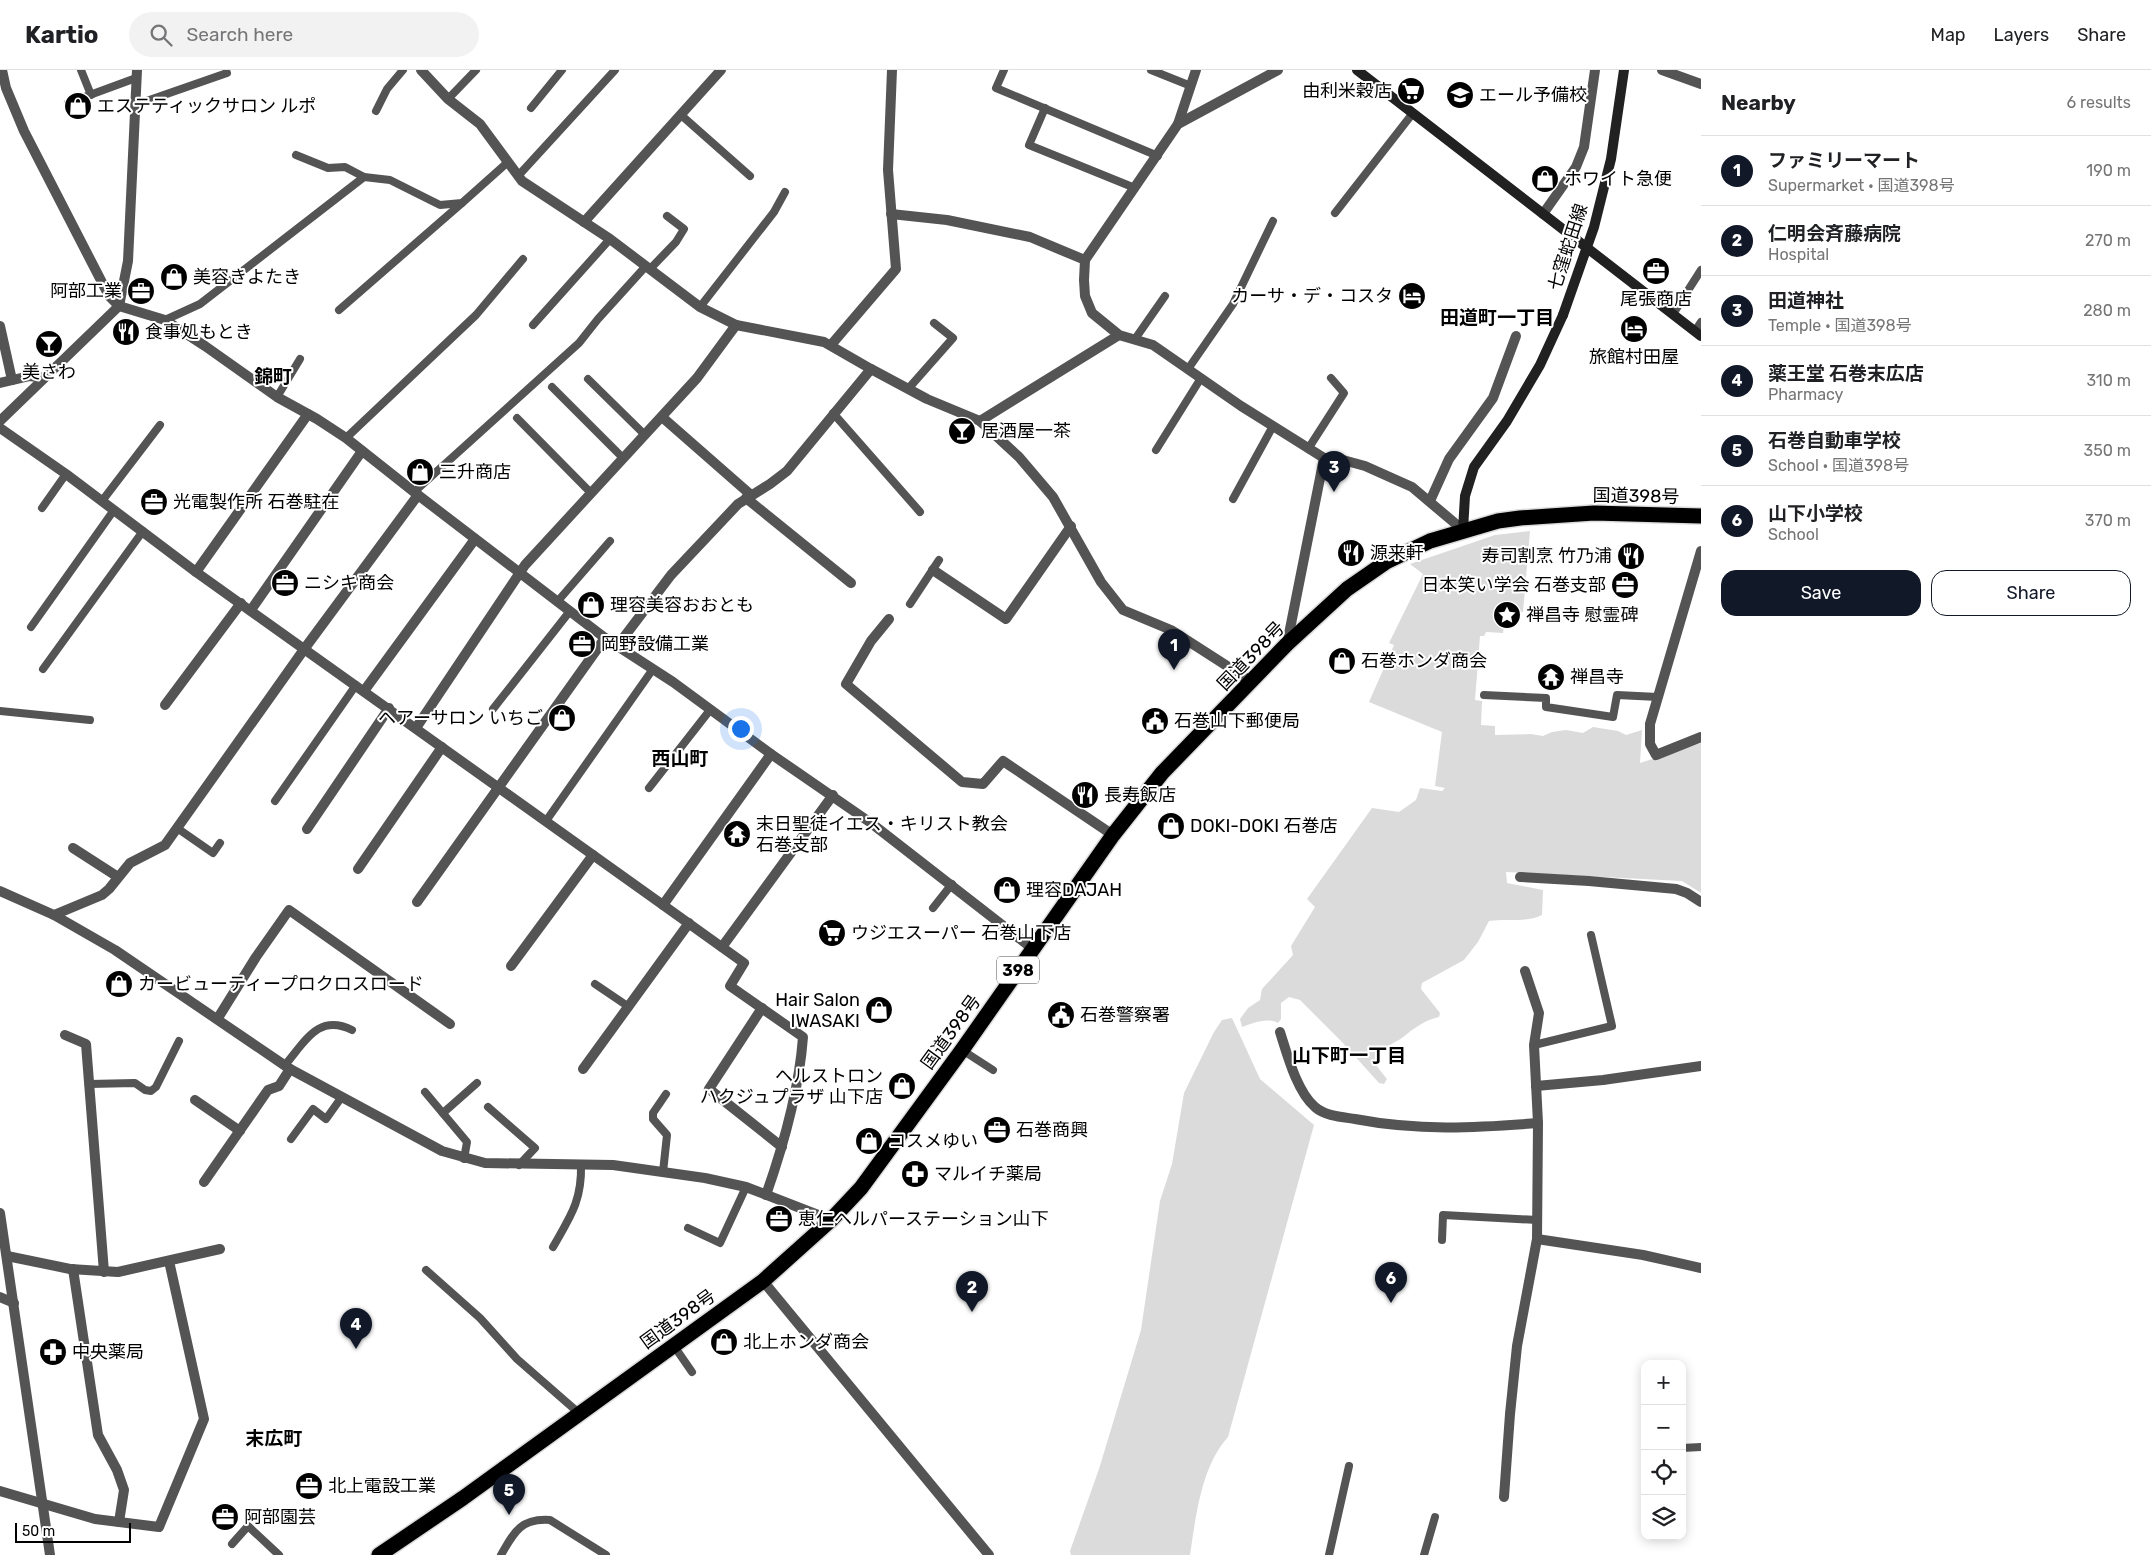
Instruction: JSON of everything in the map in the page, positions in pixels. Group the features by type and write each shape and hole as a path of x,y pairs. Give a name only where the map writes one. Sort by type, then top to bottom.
{"highway":[{"name":"国道398号","path":"379,1555 463,1498 763,1281 831,1220 861,1188 962,1050 1113,835 1162,773 1287,644 1347,589 1386,562 1430,541 1463,530 1520,518 1594,513 1701,516"}],"street":[{"path":"2,70 3,88 24,131 109,296 119,306 165,320 206,346 277,397 346,438 416,494 605,638 653,669 771,754 834,795 952,884 1033,949"},
{"path":"421,70 448,98 480,124 522,182 610,239 700,307 736,325 824,342 870,370 980,421 1019,457 1053,497 1101,582 1123,610 1171,630 1252,682"},
{"path":"584,222 721,70"},
{"path":"831,346 896,269 888,170 892,70"},
{"path":"1196,70 1178,124 1158,156 1085,260 1084,280 1086,296 1092,313 1119,335 1153,345 1324,458 1343,460 1365,466 1412,487 1463,530"},
{"path":"1178,124 1278,70"},
{"path":"1358,70 1698,333"},
{"path":"1542,214 1576,166 1584,147 1595,70"},
{"name":"七窪蛇田線","path":"1463,530 1465,496 1474,467 1507,421 1540,365 1563,315 1594,227 1611,159 1624,70"},
{"path":"1662,70 1701,84"},
{"path":"0,421 119,306 128,261 137,74"},
{"path":"891,214 947,220 1030,237 1085,260"},
{"path":"416,728 520,573 697,378 736,325"},
{"path":"0,326 12,380"},
{"path":"980,421 1119,335"},
{"path":"1430,501 1449,459 1493,398 1516,336"},
{"path":"618,645 671,576 738,504 787,471 870,370"},
{"path":"0,383 30,376 44,378"},
{"path":"196,572 308,414"},
{"path":"662,417 748,496 850,583"},
{"path":"0,428 102,500 196,572 241,602 744,963 730,986 803,1036 801,1068 782,1147 766,1195"},
{"path":"252,610 362,451"},
{"path":"1287,644 1324,458"},
{"path":"54,916 102,895 130,863 165,845 416,494"},
{"path":"933,570 1006,619 1070,526"},
{"path":"360,688 475,539"},
{"path":"1701,551 1658,697 1650,731 1650,744 1656,755 1701,737"},
{"path":"165,705 241,602"},
{"path":"889,619 871,641 846,684 962,782 983,784 1003,761 1113,835"},
{"path":"417,902 605,638"},
{"path":"307,829 389,708"},
{"path":"358,869 442,747"},
{"path":"663,905 771,754"},
{"path":"722,947 834,795"},
{"path":"73,848 118,877"},
{"path":"511,966 593,855"},
{"path":"1520,877 1676,889 1701,902"},
{"path":"0,891 54,916 115,950 218,1018 287,1067 341,1098 442,1151 464,1159 485,1163 613,1165 705,1178 746,1187 831,1220"},
{"path":"218,1018 256,957 289,910 450,1024"},
{"path":"583,1070 689,923"},
{"path":"1504,1497 1517,1346 1538,1240 1538,1123 1534,1045 1539,1013 1525,971"},
{"path":"762,1008 709,1089 782,1147"},
{"path":"1280,1032 1286,1052 1308,1099 1316,1109 1330,1114 1422,1128 1484,1127 1538,1123"},
{"path":"65,1035 86,1044 104,1272"},
{"path":"1536,1086 1604,1080 1701,1066"},
{"path":"204,1182 268,1090 279,1086 287,1067"},
{"path":"195,1100 240,1131"},
{"path":"0,1213 50,1555"},
{"path":"1538,1240 1643,1255 1701,1268"},
{"path":"6,1256 73,1269 118,1272 220,1249"},
{"path":"0,1492 96,1519 159,1527 204,1419 169,1261"},
{"path":"73,1269 98,1436 117,1470 124,1490 119,1522"},
{"path":"763,1281 989,1555"},
{"path":"0,1298 14,1302"}],"lane":[{"path":"81,70 91,95"},
{"path":"376,111 387,89 403,70"},
{"path":"448,98 476,70"},
{"path":"531,108 562,70"},
{"path":"518,176 614,70"},
{"path":"1004,70 996,88 1158,156"},
{"path":"1151,70 1191,86"},
{"path":"135,105 226,73"},
{"path":"68,103 91,95 137,74"},
{"path":"1045,108 1029,145 1135,188"},
{"path":"1335,213 1413,113"},
{"path":"681,115 750,176"},
{"path":"296,155 328,168 345,167 364,177 390,180 440,205 462,203"},
{"path":"339,310 508,162"},
{"path":"165,320 200,304 364,177"},
{"path":"700,307 774,212 785,192"},
{"path":"416,494 580,343 598,319 676,242 684,229 666,216"},
{"path":"1188,369 1233,304 1273,221"},
{"path":"533,325 610,239"},
{"path":"346,438 476,315 523,260"},
{"path":"1673,314 1701,270"},
{"path":"1135,339 1165,296"},
{"path":"1698,333 1701,322"},
{"path":"908,389 953,338 934,323"},
{"path":"277,397 300,359"},
{"path":"1156,450 1201,378"},
{"path":"1308,448 1344,393 1331,378"},
{"path":"588,379 645,435"},
{"path":"552,387 623,458"},
{"path":"833,414 920,512"},
{"path":"517,418 591,493"},
{"path":"102,500 160,425"},
{"path":"1233,499 1273,426"},
{"path":"42,508 66,474"},
{"path":"31,627 114,510"},
{"path":"43,670 143,532"},
{"path":"557,602 610,541"},
{"path":"910,604 939,560"},
{"path":"493,709 570,611"},
{"path":"546,821 653,669"},
{"path":"275,801 360,688"},
{"path":"1484,695 1546,698 1546,707 1613,717 1617,695 1658,697"},
{"path":"649,788 710,710"},
{"path":"0,711 90,720"},
{"path":"177,828 213,853 220,843"},
{"path":"933,908 952,884"},
{"path":"1534,1045 1612,1026 1591,934"},
{"path":"595,984 629,1007"},
{"path":"287,1067 319,1027 329,1025 344,1026 352,1030"},
{"path":"89,1084 135,1083 144,1090 151,1091 156,1087 179,1041"},
{"path":"962,1050 993,1070"},
{"path":"443,1113 477,1083"},
{"path":"426,1092 467,1142 464,1159"},
{"path":"663,1172 667,1135 653,1119 653,1113 666,1094"},
{"path":"291,1139 313,1109 326,1119 341,1098"},
{"path":"488,1107 535,1148 520,1164"},
{"path":"553,1247 576,1206 581,1182 581,1165"},
{"path":"688,1228 720,1243 746,1187"},
{"path":"1442,1240 1443,1216 1538,1220"},
{"path":"426,1270 480,1318 517,1359 580,1414"},
{"path":"674,1346 692,1372"},
{"path":"1686,1448 1701,1447"},
{"path":"1329,1555 1349,1466"},
{"path":"518,1517 525,1524"},
{"path":"1424,1555 1435,1517"},
{"path":"501,1555 513,1534 525,1524 539,1520 550,1520 606,1555"},
{"path":"232,1544 248,1526 279,1555"}],"shaded area":[{"path":"1530,531 1523,612 1506,610 1503,633 1486,632 1484,636 1480,636 1475,700 1482,701 1481,725 1495,726 1495,735 1531,734 1543,736 1552,732 1566,730 1583,733 1593,727 1618,731 1626,735 1642,730 1640,763 1701,743 1701,893 1682,881 1506,872 1507,883 1543,890 1542,915 1523,920 1489,921 1478,942 1464,960 1422,983 1421,989 1440,1013 1439,1017 1414,1028 1376,1054 1375,1064 1387,1079 1384,1084 1379,1083 1300,1000 1289,997 1281,1003 1281,1019 1278,1023 1274,1021 1255,1022 1242,1027 1240,1019 1248,1008 1260,1000 1262,989 1293,955 1291,946 1315,907 1307,899 1372,808 1399,812 1416,800 1420,788 1442,791 1445,788 1435,786 1442,732 1369,702 1394,645 1389,643 1423,574 1410,564 1495,535"},
{"path":"1232,1018 1260,1079 1314,1125 1228,1437 1219,1449 1206,1477 1201,1493 1190,1555 1071,1555 1070,1551 1099,1469 1141,1330 1160,1201 1172,1164 1184,1093 1214,1032 1222,1020"}],"place":[{"name":"由利米穀店","path":"1411,91"},
{"name":"エール予備校","path":"1460,95"},
{"name":"エステティックサロン ルポ","path":"78,106"},
{"name":"ホワイト急便","path":"1545,179"},
{"name":"尾張商店","path":"1656,271"},
{"name":"美容きよたき","path":"174,277"},
{"name":"阿部工業","path":"141,291"},
{"name":"カーサ・デ・コスタ","path":"1412,296"},
{"name":"旅館村田屋","path":"1634,329"},
{"name":"食事処もとき","path":"126,332"},
{"name":"美さわ","path":"49,344"},
{"name":"居酒屋一茶","path":"962,431"},
{"name":"三升商店","path":"420,472"},
{"name":"田道神社","path":"1334,492"},
{"name":"光電製作所 石巻駐在","path":"154,502"},
{"name":"源来軒","path":"1351,553"},
{"name":"寿司割烹 竹乃浦","path":"1631,556"},
{"name":"ニシキ商会","path":"285,583"},
{"name":"日本笑い学会 石巻支部","path":"1625,585"},
{"name":"理容美容おおとも","path":"591,605"},
{"name":"禅昌寺 慰霊碑","path":"1507,615"},
{"name":"岡野設備工業","path":"582,644"},
{"name":"石巻ホンダ商会","path":"1342,661"},
{"name":"ファミリーマート","path":"1174,670"},
{"name":"禅昌寺","path":"1551,677"},
{"name":"ヘアーサロン いちご","path":"562,718"},
{"name":"石巻山下郵便局","path":"1155,721"},
{"name":"長寿飯店","path":"1085,795"},
{"name":"DOKI-DOKI 石巻店","path":"1171,826"},
{"name":"末日聖徒イエス・キリスト教会 石巻支部","path":"737,834"},
{"name":"理容DAJAH","path":"1007,890"},
{"name":"ウジエスーパー 石巻山下店","path":"832,933"},
{"name":"カービューティープロクロスロード","path":"119,984"},
{"name":"Hair Salon IWASAKI","path":"879,1010"},
{"name":"石巻警察署","path":"1061,1015"},
{"name":"ヘルストロン ハクジュプラザ 山下店","path":"902,1086"},
{"name":"石巻商興","path":"997,1130"},
{"name":"コスメゆい","path":"869,1141"},
{"name":"マルイチ薬局","path":"915,1174"},
{"name":"恵仁ヘルパーステーション山下","path":"779,1219"},
{"name":"山下小学校","path":"1391,1303"},
{"name":"仁明会斉藤病院","path":"972,1312"},
{"name":"北上ホンダ商会","path":"724,1342"},
{"name":"薬王堂 石巻末広店","path":"356,1349"},
{"name":"中央薬局","path":"53,1352"},
{"name":"北上電設工業","path":"309,1486"},
{"name":"石巻自動車学校","path":"509,1515"},
{"name":"阿部園芸","path":"225,1517"}],"district":[{"name":"田道町一丁目","path":"1497,317"},
{"name":"錦町","path":"273,376"},
{"name":"西山町","path":"680,758"},
{"name":"山下町一丁目","path":"1349,1055"},
{"name":"末広町","path":"274,1438"}]}
